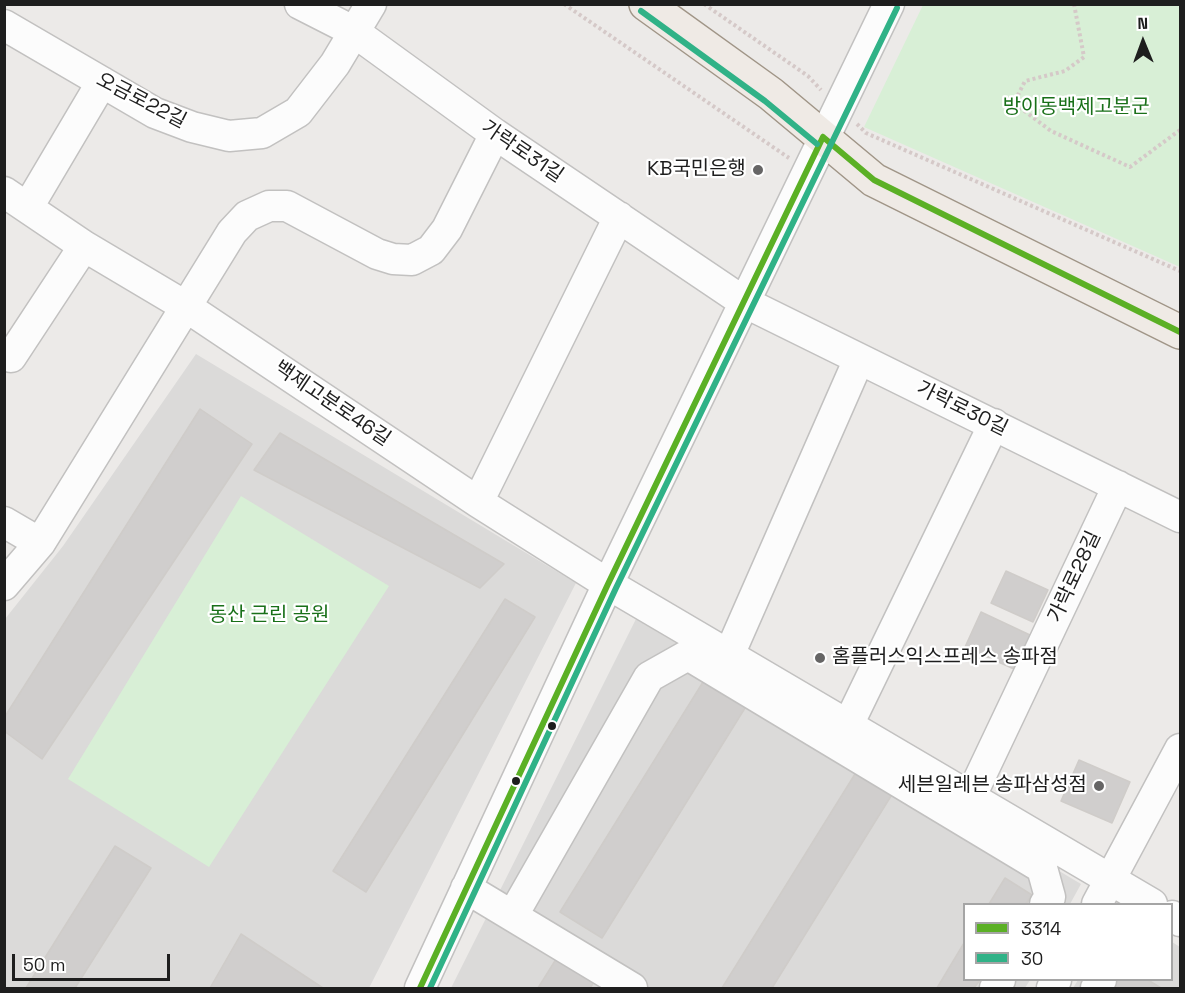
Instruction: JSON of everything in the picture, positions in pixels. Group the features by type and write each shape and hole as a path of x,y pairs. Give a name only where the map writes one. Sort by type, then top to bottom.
{"main road":[{"path":"646,4 771,94 874,180 1180,332"}],"street":[{"name":"가락로31길","path":"300,4 353,32 495,134 744,302"},
{"name":"오금로22길","path":"4,25 155,113 192,127 229,136 262,133 298,112 335,64 371,4"},
{"path":"420,988 608,584 822,137 889,4"},
{"name":"백제고분로46길","path":"102,82 16,199 84,246 185,306 478,502 608,584"},
{"path":"4,585 40,543 232,232 248,216 269,206 287,206 377,254 393,259 412,260 431,250 447,229 495,134"},
{"path":"478,502 619,217"},
{"path":"4,353 11,357 84,246"},
{"name":"가락로30길","path":"744,302 1180,517"},
{"path":"729,655 859,358"},
{"path":"848,725 994,424"},
{"name":"가락로28길","path":"970,798 1118,486"},
{"path":"4,522 40,543"},
{"path":"608,584 970,798 1104,892 1143,902"},
{"path":"513,915 649,677 688,655 1042,868 1050,897 1046,903"},
{"path":"1104,892 1180,749"},
{"path":"466,888 632,988"}],"path":[{"path":"704,4 808,76 866,133 1180,271"},
{"path":"1074,4 1084,57 1065,70 1025,81 1014,103 1052,131 1130,167 1180,130"}],"shaded area":[{"path":"196,354 576,583 369,988 5,988 5,619 63,546"},
{"path":"636,619 1081,884 1071,903 963,903 963,981 1029,981 1025,988 451,988"},
{"path":"1173,943 1180,947 1180,988 1073,988 1077,981 1173,981"}],"green space":[{"name":"방이동백제고분군","path":"923,5 1180,5 1180,267 864,127"},
{"name":"동산 근린 공원","path":"241,496 389,586 209,867 68,779"}],"building":[{"path":"200,409 252,444 42,759 4,731 4,718"},
{"path":"280,433 504,564 480,588 254,470"},
{"path":"1006,571 1048,590 1033,622 991,603"},
{"path":"505,599 535,617 366,892 333,871"},
{"path":"981,612 1030,635 1014,669 965,647"},
{"path":"708,674 750,700 602,938 560,912"},
{"path":"1079,760 1130,782 1112,823 1061,801"},
{"path":"860,766 896,788 772,988 722,988"},
{"path":"115,846 151,868 75,988 26,988"},
{"path":"1005,878 1032,895 1027,903 990,903"},
{"path":"241,934 323,988 210,988"},
{"path":"963,945 963,981 979,981 974,988 937,988"},
{"path":"558,956 596,979 590,988 538,988"},
{"path":"1106,981 1150,981 1161,988 1100,988"}],"transit line":[{"name":"30","path":"430,988 616,588 897,8"},
{"name":"30","path":"641,11 765,101 817,144"},
{"name":"3314","path":"823,137 874,180 1180,332"},
{"name":"3314","path":"420,988 608,584 823,137"}],"place":[{"name":"KB국민은행","path":"758,170"},
{"name":"홈플러스익스프레스 송파점","path":"820,658"},
{"name":"세븐일레븐 송파삼성점","path":"1099,786"}]}
